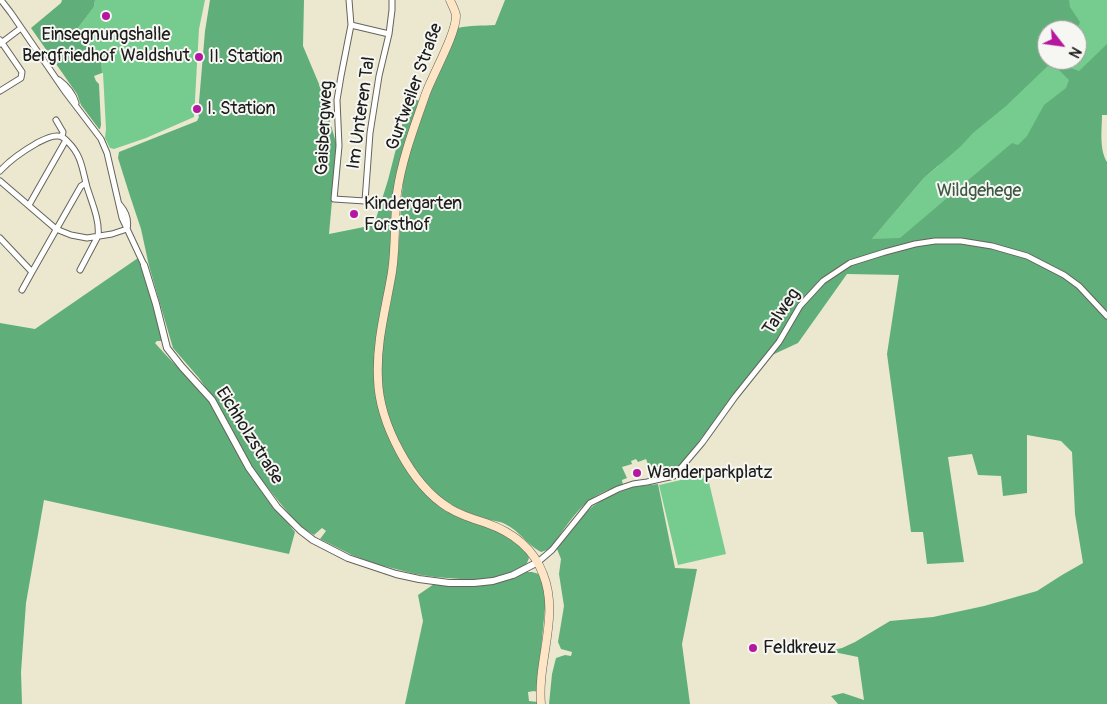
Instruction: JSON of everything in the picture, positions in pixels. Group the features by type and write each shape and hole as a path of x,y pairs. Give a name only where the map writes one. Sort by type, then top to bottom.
{"main road":[{"name":"Gurtweiler Straße","path":"450,0 456,16 453,30 427,90 402,170 398,193 393,270 379,342 377,360 378,382 383,408 399,452 423,486 434,498 449,508 498,527 516,538 526,546 538,562 547,583 550,606 541,682 541,704"}],"street":[{"path":"0,91 21,78 22,72 1,42 21,28 1,0"},
{"name":"Gaisbergweg","path":"334,199 339,146 337,100 351,25 349,0"},
{"name":"Im Unteren Tal","path":"334,199 365,201 370,133 379,76 389,34 392,0"},
{"path":"351,25 389,34"},
{"name":"Eichholzstraße","path":"21,28 100,139 106,153 118,202 124,209 129,223 127,230 144,265 156,304 166,348 212,400 249,468 277,508 313,540 348,558 396,574 449,583 474,583 493,581 513,575 538,562"},
{"path":"29,205 64,138 63,132 56,120"},
{"path":"0,172 14,158 47,138 57,135 64,138 75,149 80,158 96,217 98,232 98,236 80,270"},
{"path":"0,181 56,229 71,235 87,238 127,230"},
{"path":"22,290 81,186 86,183"},
{"path":"0,238 32,272"},
{"name":"Talweg","path":"538,562 552,550 590,503 633,484 674,476 702,443 735,396 779,342 800,306 823,281 850,263 916,244 935,241 961,241 992,246 1027,256 1064,275 1079,286 1107,316"}],"green space":[{"path":"62,0 95,0 94,7 78,28 80,34 101,56 102,73 94,76 99,84 100,129 81,105 77,94 31,28 61,3"},
{"path":"95,0 205,0 199,29 194,117 146,138 114,149 110,148 105,138 101,57 80,34 78,28 94,7"},
{"path":"210,0 304,0 303,46 319,84 337,146 329,234 374,225 388,180 409,98 420,101 405,149 390,271 375,361 374,383 380,410 421,487 484,525 515,540 525,549 529,558 523,568 492,578 473,580 435,577 376,564 352,555 320,539 326,531 322,528 314,535 303,528 295,521 252,468 232,429 214,400 199,378 173,348 149,266 141,229 118,158 119,152 197,121 199,117 205,31"},
{"path":"505,0 1069,0 1070,7 1079,20 1037,20 1037,70 1044,70 1006,106 924,178 872,239 900,238 1012,143 1018,145 1027,136 1044,105 1066,88 1069,80 1059,70 1087,70 1087,63 1107,44 1107,115 1102,115 1101,133 1104,157 1107,162 1107,704 838,704 831,696 843,693 864,700 858,657 829,651 855,642 890,621 933,617 984,606 1037,591 1083,563 1075,514 1072,452 1061,441 1027,435 1027,493 1003,496 1001,476 978,475 972,454 948,457 964,562 927,564 923,532 911,532 887,354 899,275 847,274 798,343 770,356 706,439 703,436 684,462 672,474 653,478 646,459 638,462 636,459 631,461 632,464 622,467 627,478 622,480 623,485 594,497 579,510 547,550 541,552 531,546 515,530 503,523 477,516 453,506 423,480 402,449 394,432 388,415 381,380 382,341 396,272 405,170 414,134 458,28 495,25"},
{"name":"Wildgehege","path":"1063,0 1107,0 1107,101 1020,237 871,240 924,178 1040,70 1087,70 1087,20 1047,20"},
{"path":"138,258 154,307 162,341 155,343 210,401 247,469 295,532 289,554 44,500 26,603 21,672 22,704 0,704 0,323 35,329"},
{"path":"707,474 726,554 678,565 659,485"},
{"path":"658,484 675,568 697,569 682,644 690,704 549,704 552,674 556,658 565,655 571,656 572,652 561,649 558,642 564,606 559,574 561,559 557,549 582,516 593,506 609,496 633,487"},
{"path":"525,572 539,574 545,595 537,692 528,692 529,701 538,702 538,704 405,704 423,621 418,595 434,584 474,586 493,584 515,578"}],"place":[{"name":"Einsegnungshalle Bergfriedhof Waldshut","path":"106,16"},
{"name":"II. Station","path":"199,57"},
{"name":"I. Station","path":"197,109"},
{"name":"Kindergarten Forsthof","path":"354,214"},
{"name":"Wanderparkplatz","path":"637,473"},
{"name":"Feldkreuz","path":"753,648"}]}
